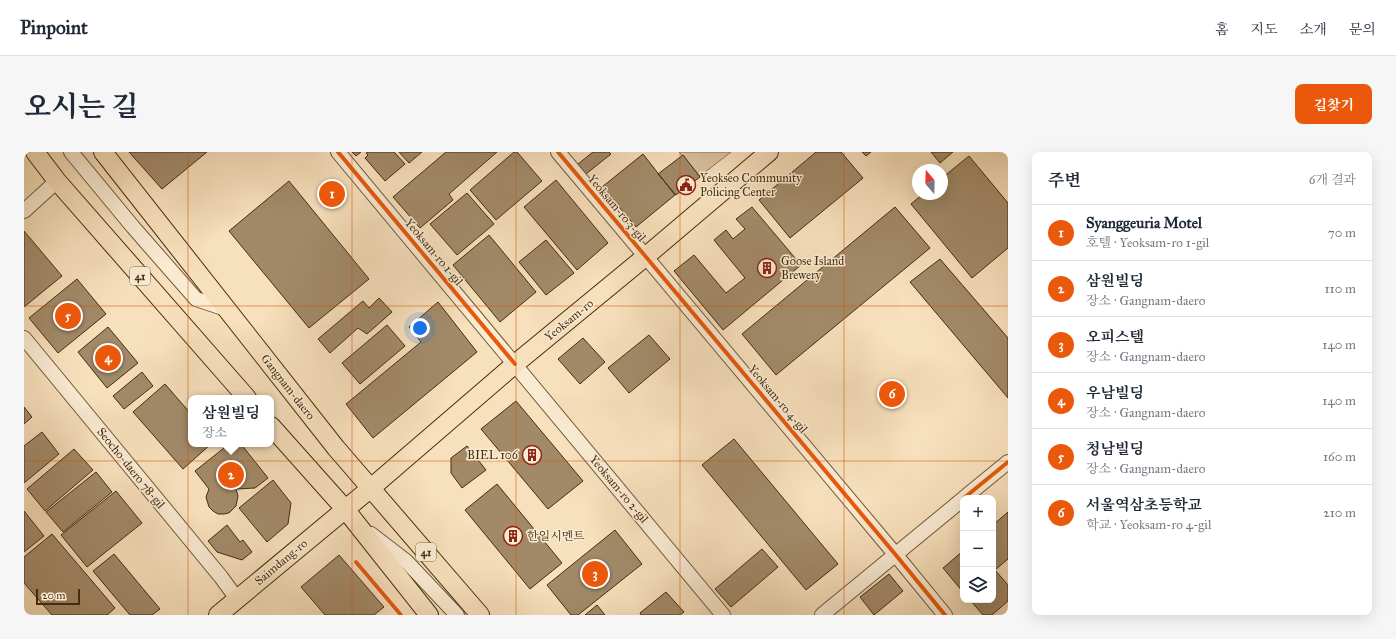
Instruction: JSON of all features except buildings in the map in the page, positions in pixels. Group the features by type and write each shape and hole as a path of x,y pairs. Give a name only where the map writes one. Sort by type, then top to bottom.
{"main road":[{"name":"41","path":"35,152 57,181 244,395"},
{"name":"Gangnam-daero","path":"103,152 336,448 480,615"},
{"name":"Yeoksam-ro","path":"371,488 515,364 645,257 768,152"},
{"path":"274,429 344,509 429,615"},
{"name":"Saimdang-ro","path":"218,615 371,488"}],"street":[{"path":"71,152 196,299 226,309"},
{"name":"Yeoksam-ro 1-gil","path":"338,152 515,364"},
{"name":"Yeoksam-ro 3-gil","path":"558,152 645,257"},
{"path":"24,210 57,181"},
{"name":"Yeoksam-ro 4-gil","path":"645,257 945,615"},
{"name":"Seocho-daero 78-gil","path":"24,338 221,577 237,599"},
{"name":"Yeoksam-ro 2-gil","path":"515,364 723,615"},
{"path":"967,495 1008,462"},
{"path":"822,615 960,500"},
{"path":"344,509 406,562 457,615"}],"shaded area":[{"path":"679,152 731,152 700,176"}],"cycle path":[{"path":"338,152 515,364"},
{"path":"558,152 945,615"},
{"path":"968,495 1008,462"},
{"path":"356,562 401,615"}],"place":[{"name":"Yeokseo Community Policing Center","path":"686,185"},
{"name":"Syanggeuria Motel","path":"332,194"},
{"name":"Goose Island Brewery","path":"767,268"},
{"name":"청남빌딩","path":"68,316"},
{"name":"우남빌딩","path":"108,358"},
{"name":"서울역삼초등학교","path":"892,394"},
{"name":"BIEL 106","path":"532,455"},
{"name":"삼원빌딩","path":"231,475"},
{"name":"한일시멘트","path":"513,536"},
{"name":"오피스텔","path":"595,574"}]}
